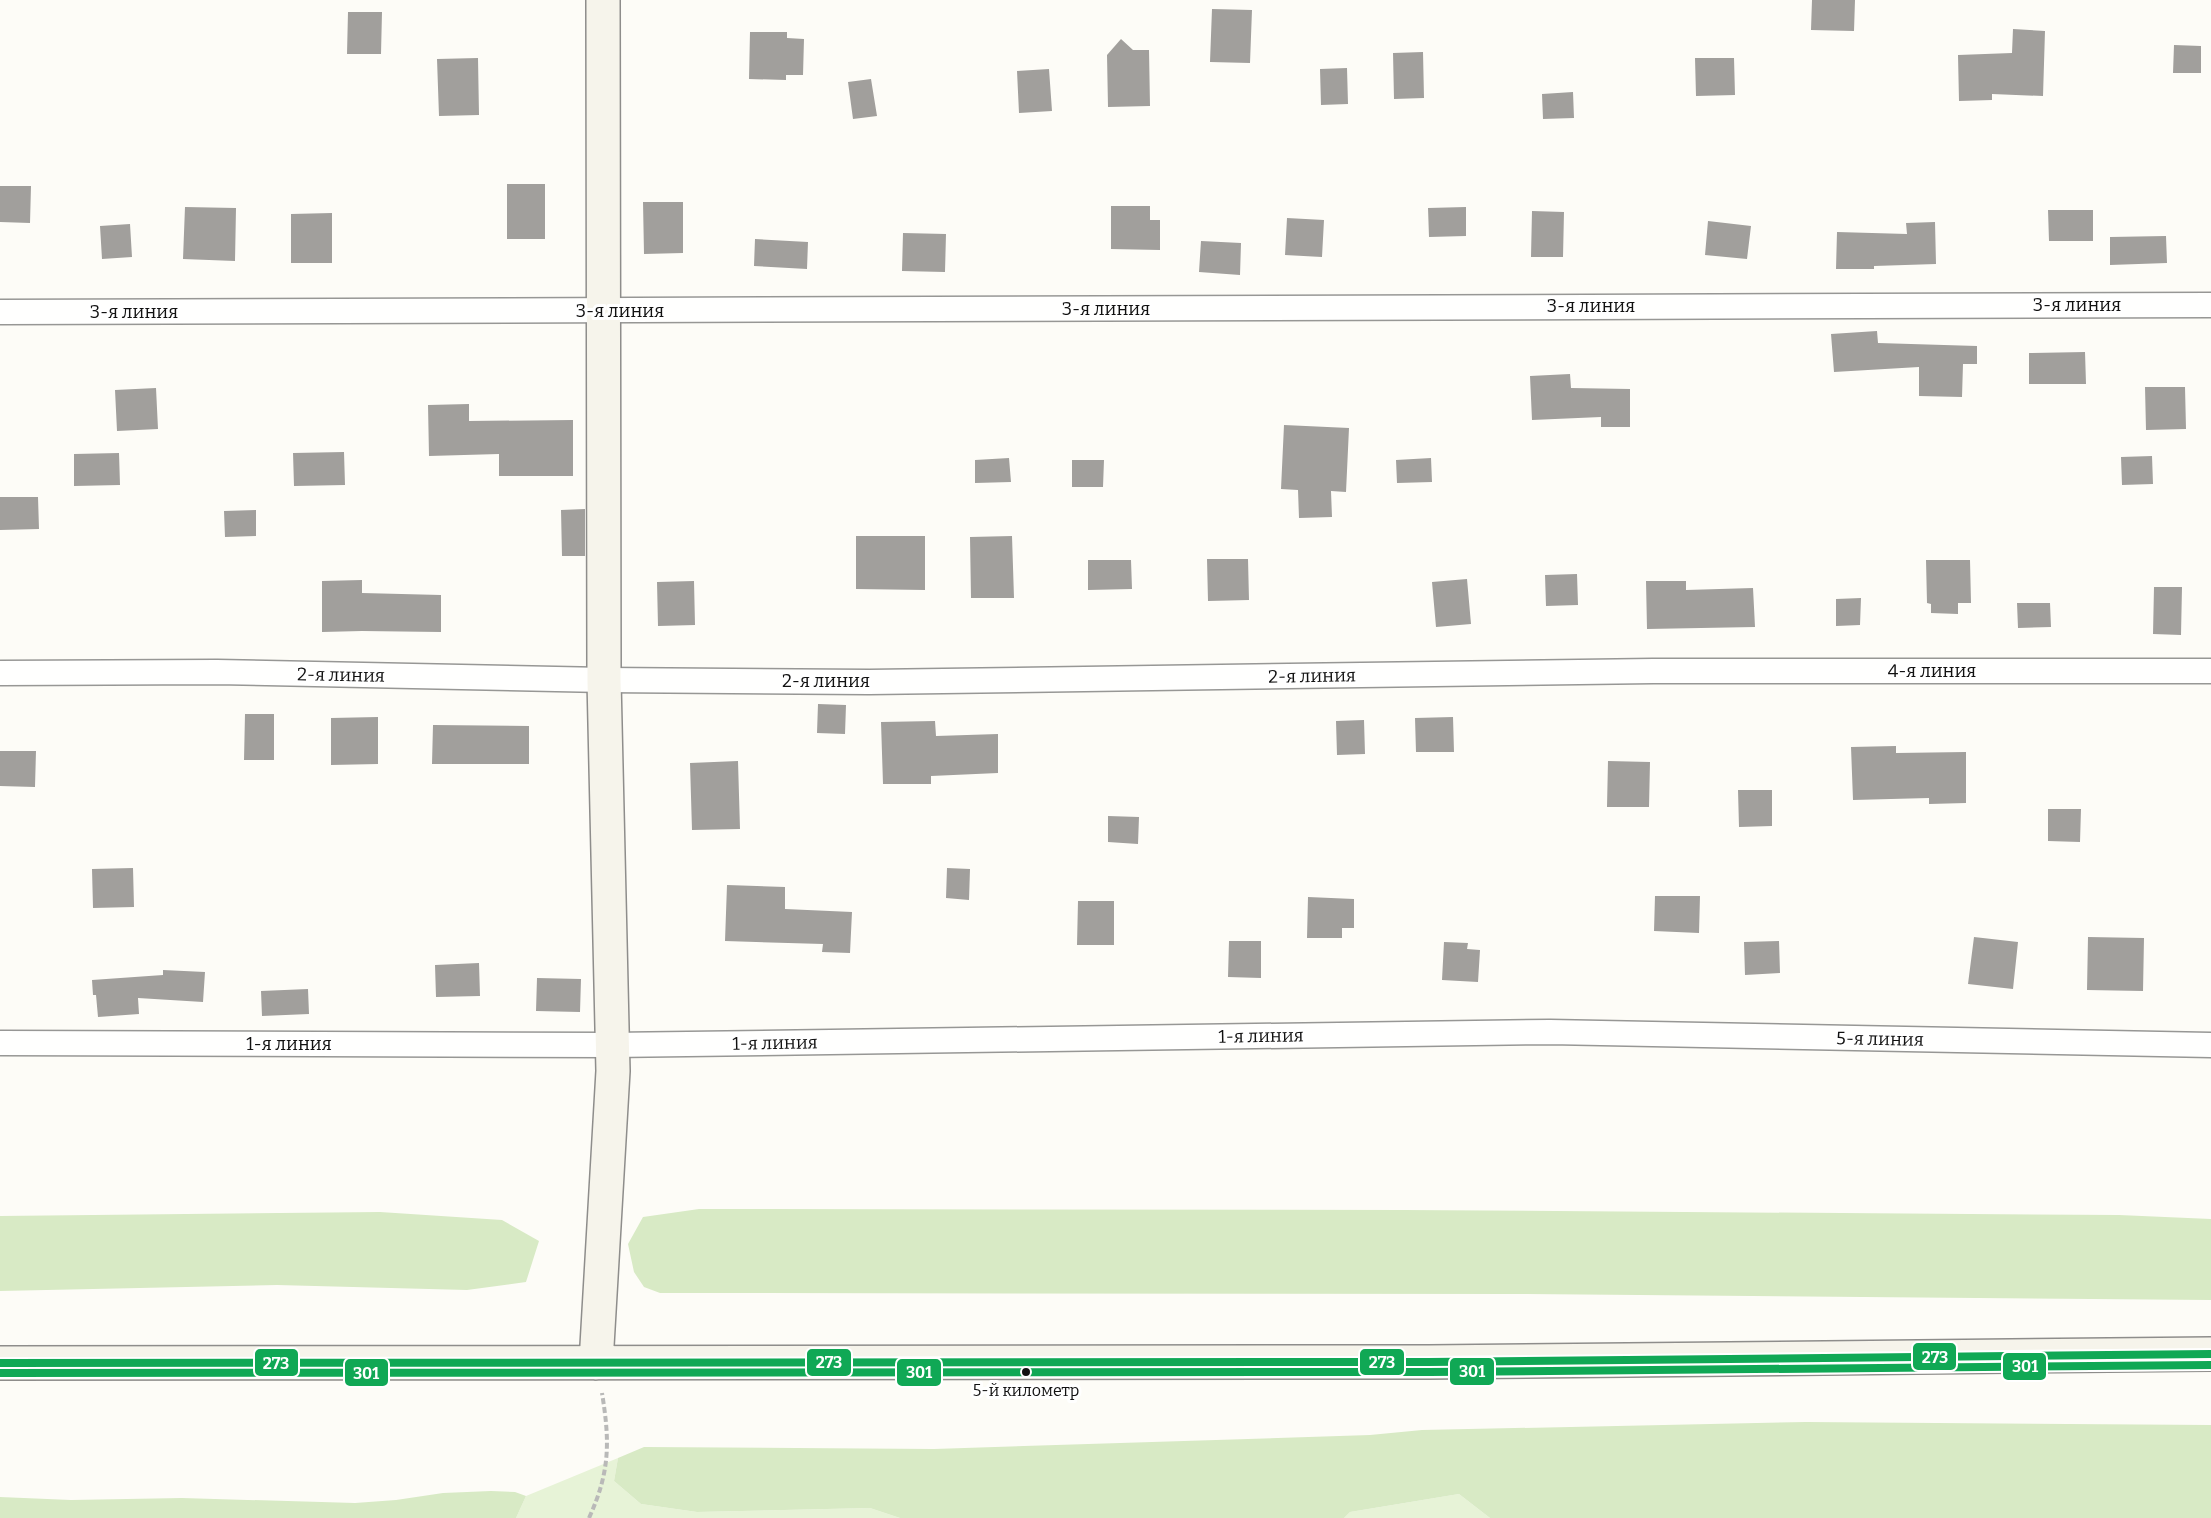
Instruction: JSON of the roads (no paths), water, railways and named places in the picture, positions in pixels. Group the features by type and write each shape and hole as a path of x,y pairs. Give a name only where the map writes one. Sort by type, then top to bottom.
{"main road":[{"path":"596,1363 613,1071 604,680 603,0"},
{"path":"0,1362 1429,1362 2211,1354"}],"street":[{"name":"3-я линия","path":"0,312 2211,305"},
{"name":"2-я линия","path":"0,673 217,672 604,680 869,681 1653,671"},
{"name":"4-я линия","path":"1653,671 2211,671"},
{"name":"1-я линия","path":"0,1042 611,1045 1550,1032"},
{"name":"5-я линия","path":"1550,1032 2211,1045"}],"place":[{"name":"5-й километр","path":"1026,1372"}]}
